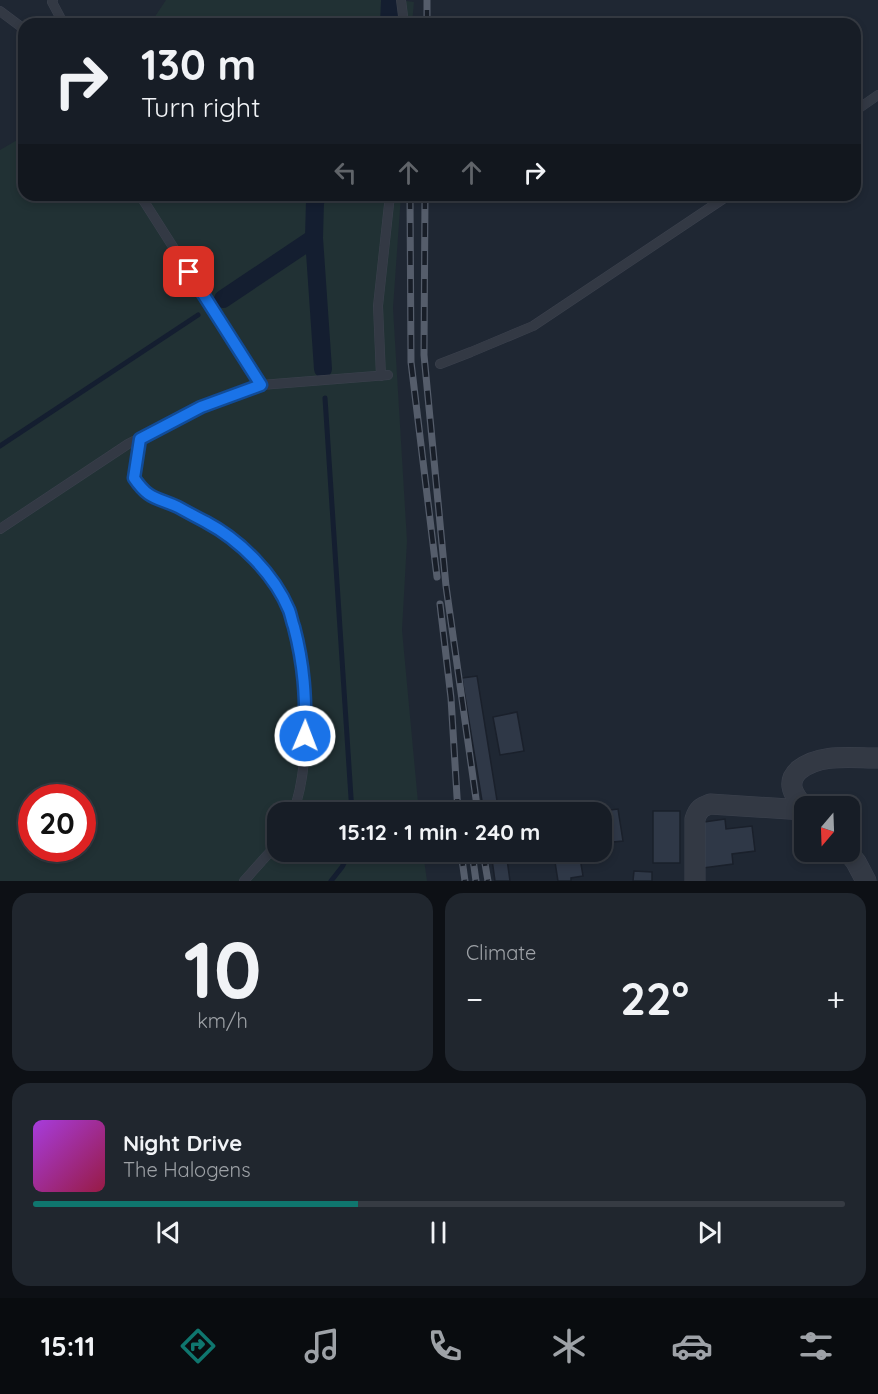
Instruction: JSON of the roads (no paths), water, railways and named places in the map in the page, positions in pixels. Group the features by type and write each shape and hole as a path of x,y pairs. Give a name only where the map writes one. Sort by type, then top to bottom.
{"street":[{"path":"795,796 791,780 812,761 878,758"},
{"path":"695,881 695,819 701,808 710,804 794,808"},
{"path":"856,862 866,881"}],"lane":[{"path":"53,0 60,18"},
{"path":"401,0 403,18"},
{"path":"0,11 18,24"},
{"path":"861,107 878,95"},
{"path":"144,201 261,385"},
{"path":"0,529 128,444 201,407 261,385 384,375 378,306 389,201"},
{"path":"440,364 533,326 720,201"},
{"path":"140,439 134,478 141,488 154,499 175,506 213,526 244,547 272,579 289,610 299,649 306,696 304,756 296,802"},
{"path":"244,881 267,855"}],"waterway":[{"path":"389,18 390,1"},
{"path":"315,201 314,238 323,369"},
{"path":"223,299 314,238"},
{"path":"0,446 198,315"},
{"path":"325,398 351,802"},
{"path":"331,881 345,862"}],"railway":[{"path":"427,0 427,18"},
{"path":"410,201 411,362 437,577"},
{"path":"425,201 424,355 446,586 476,802"},
{"path":"440,604 451,698 457,802"},
{"path":"462,862 465,881"},
{"path":"473,862 476,881"},
{"path":"485,862 488,881"}]}
